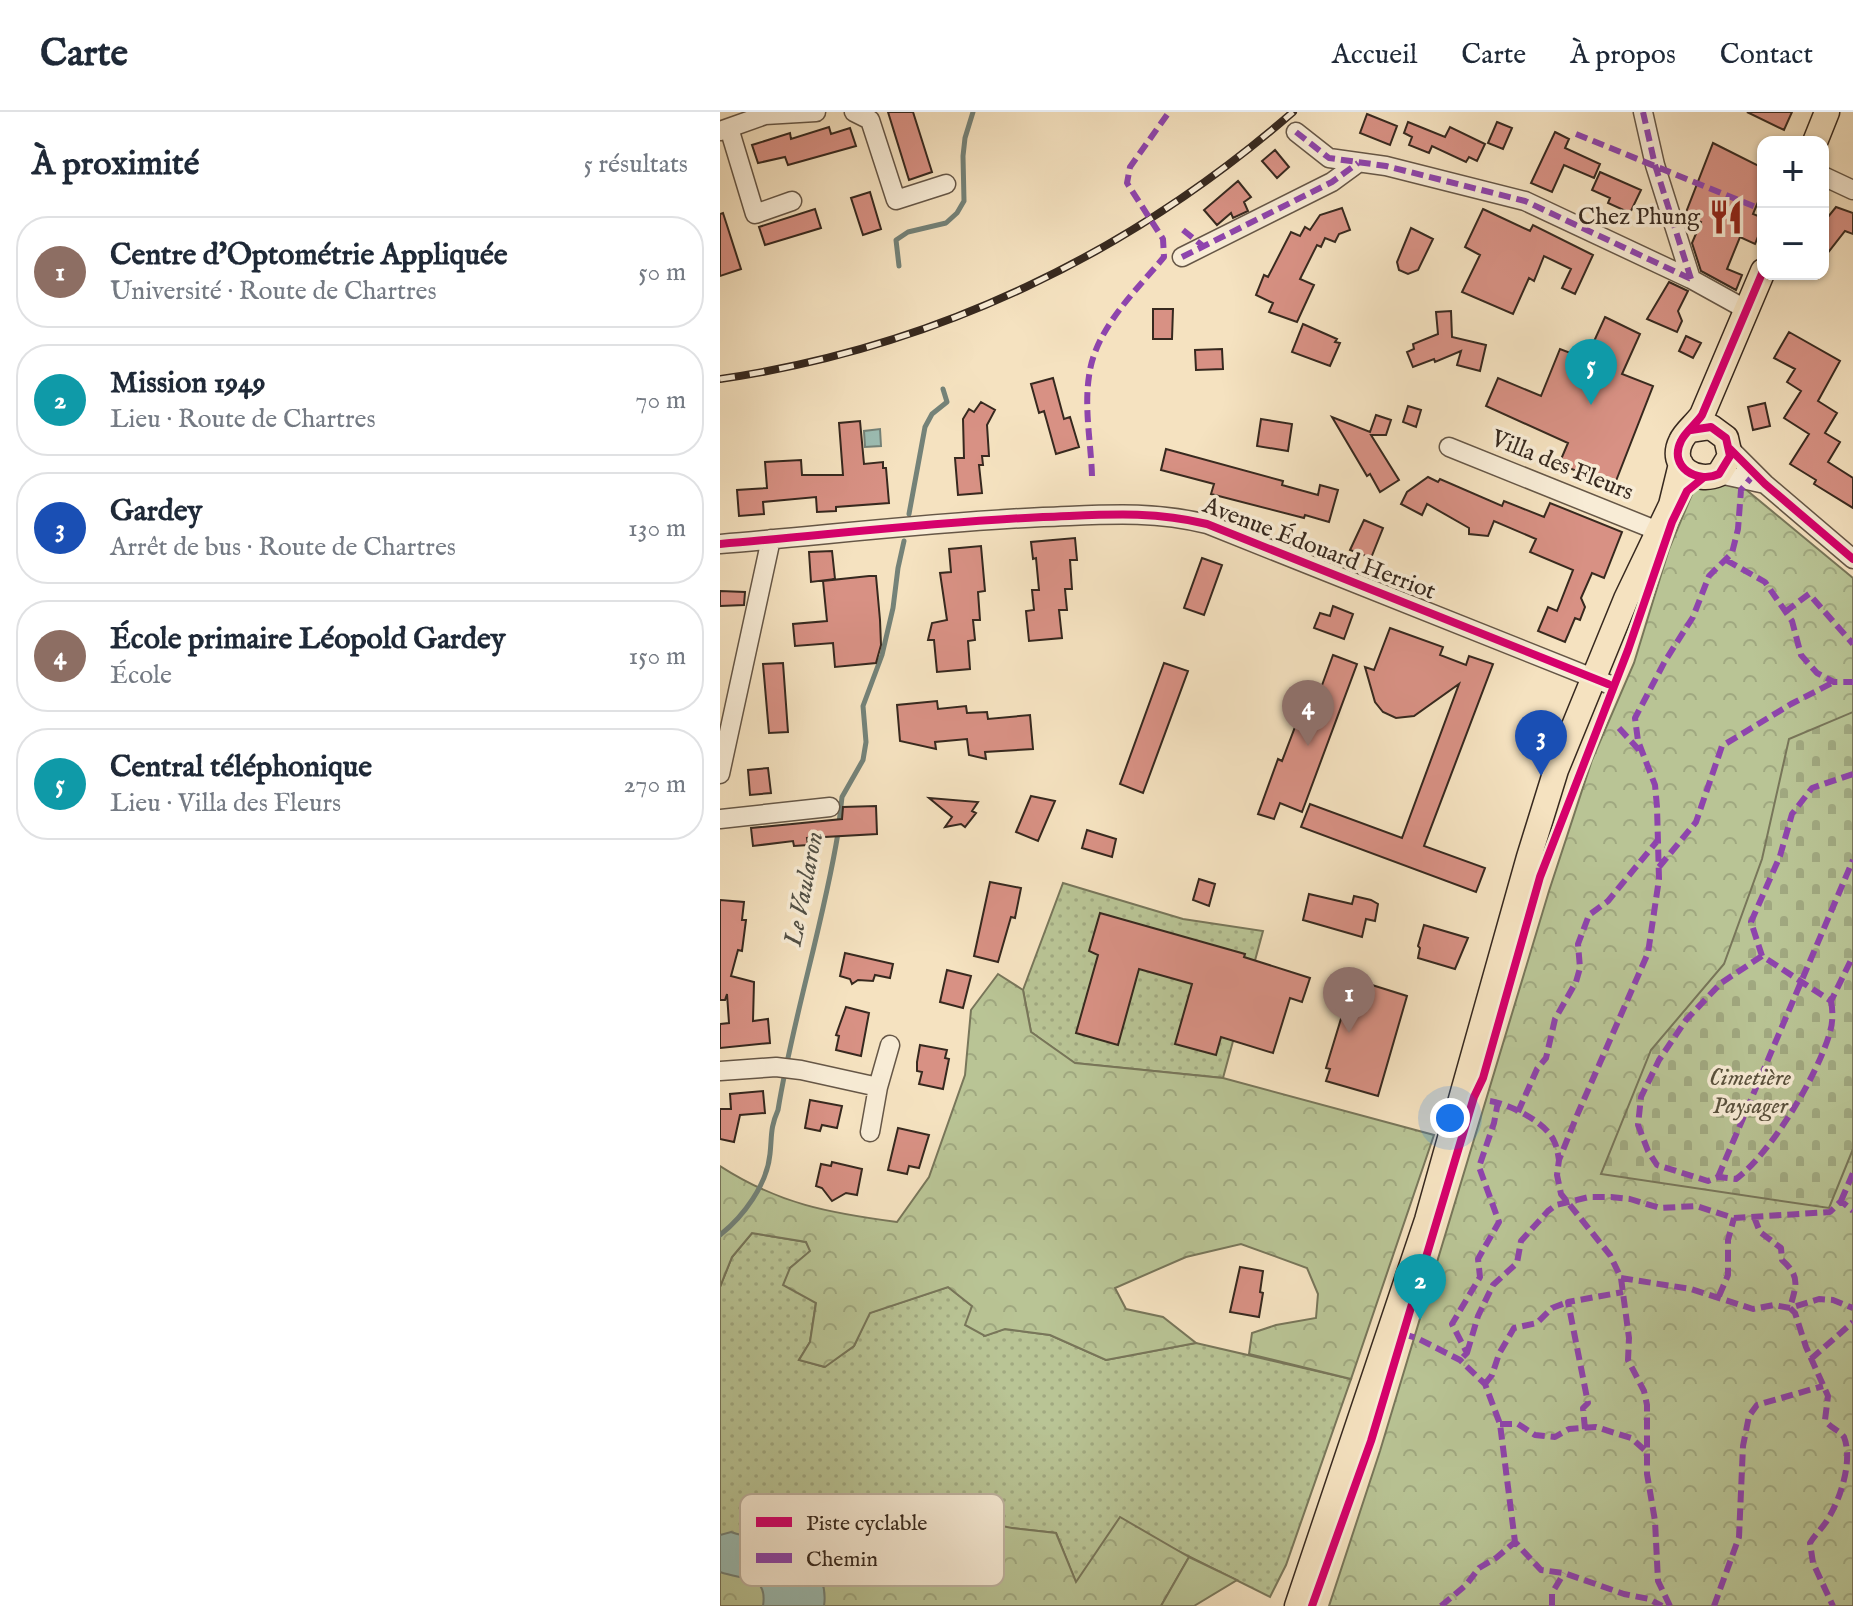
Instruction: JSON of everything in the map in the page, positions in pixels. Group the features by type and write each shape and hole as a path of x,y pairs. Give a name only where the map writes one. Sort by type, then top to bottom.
{"main road":[{"path":"1817,136 1827,112"},
{"path":"1297,1606 1427,1220 1544,811 1578,757 1600,681 1633,617 1642,567 1671,505 1681,464 1678,449 1702,415 1759,280"},
{"path":"1671,505 1729,461 1720,404 1722,372"},
{"path":"1691,430 1704,426 1726,442"},
{"path":"1681,464 1690,474 1711,476"}],"street":[{"path":"792,201 755,214 724,129 765,115 816,112"},
{"path":"854,112 870,120 896,200 946,184"},
{"path":"1643,112 1655,165 1691,279"},
{"path":"1296,132 1329,158 1386,166 1525,201 1691,279 1747,310"},
{"path":"1182,257 1332,182 1358,163"},
{"path":"1829,179 1853,190"},
{"path":"1726,442 1765,484 1853,559"},
{"name":"Villa des Fleurs","path":"1449,447 1658,531"},
{"path":"1711,476 1765,484"},
{"name":"Avenue Édouard Herriot","path":"720,544 1030,518 1134,513 1171,515 1207,524 1600,681"},
{"path":"720,774 771,539"},
{"path":"720,819 830,807"},
{"path":"870,1132 890,1045"},
{"path":"720,1071 776,1067 878,1087"}],"green space":[{"path":"1738,483 1853,578 1853,1606 1329,1606 1380,1451 1549,891 1592,760 1634,663 1669,549 1695,487"},
{"name":"Cimetière Paysager","path":"1853,712 1853,1149 1829,1208 1601,1174 1651,1050 1724,964 1762,859 1789,739"},
{"path":"1063,883 1183,919 1263,931 1223,1078 1074,1063 1031,1032 1023,990"},
{"path":"998,974 1023,990 1031,1032 1075,1063 1223,1078 1434,1135 1351,1379 1249,1354 1252,1333 1316,1318 1318,1294 1307,1268 1241,1244 1186,1257 1115,1288 1126,1309 1163,1317 1196,1343 1106,1360 1050,1335 1005,1329 985,1336 965,1325 972,1306 948,1287 870,1313 854,1346 825,1367 799,1360 810,1342 816,1303 783,1285 790,1268 810,1251 806,1242 752,1233 732,1257 720,1287 720,1166 763,1190 805,1205 897,1222 929,1177 965,1075 971,1010"},
{"path":"752,1233 806,1242 811,1251 790,1268 816,1302 810,1342 799,1360 824,1367 854,1346 869,1313 948,1287 972,1306 984,1336 1004,1329 1050,1335 1106,1360 1196,1343 1351,1379 1286,1565 1270,1597 1152,1538 1076,1583 1056,1533 1012,1528 1004,1530 1004,1494 740,1494 740,1560 720,1552 720,1287 732,1257"},
{"path":"1120,1517 1189,1557 1161,1606 720,1606 720,1552 740,1560 740,1586 1004,1586 1004,1526 1056,1533 1076,1582"},
{"path":"1189,1557 1237,1580 1194,1606 1161,1606"}],"water":[{"path":"880,429 881,446 865,447 864,431"},
{"path":"731,1532 740,1535 740,1577 720,1572 720,1535"},
{"path":"760,1586 823,1586 824,1606 763,1606"}],"building":[{"path":"888,112 913,112 932,172 909,180"},
{"path":"1747,112 1792,112 1784,130"},
{"path":"1367,114 1397,126 1390,145 1360,133"},
{"path":"1408,122 1445,137 1450,127 1485,144 1477,161 1469,157 1466,162 1432,146 1429,153 1409,145 1412,137 1404,133"},
{"path":"1497,122 1512,128 1503,149 1488,143"},
{"path":"829,127 831,134 850,128 856,146 788,165 785,157 758,163 752,145 790,133 791,139"},
{"path":"1555,132 1569,139 1565,148 1600,164 1594,178 1564,165 1552,192 1531,183"},
{"path":"1713,143 1757,165 1757,204 1753,214 1757,216 1757,239 1755,244 1740,237 1727,269 1742,275 1736,290 1701,271 1692,243 1701,222 1685,215"},
{"path":"1275,150 1289,167 1277,178 1262,161"},
{"path":"1600,172 1641,190 1630,213 1608,203 1610,198 1592,190"},
{"path":"1238,181 1251,197 1244,202 1248,211 1233,218 1231,213 1217,225 1204,210"},
{"path":"870,192 881,229 863,235 851,198"},
{"path":"1836,207 1853,213 1853,234 1845,231 1829,251 1829,216"},
{"path":"1342,208 1350,230 1339,234 1335,242 1325,238 1321,247 1317,245 1300,279 1314,285 1297,322 1269,312 1273,303 1256,295 1264,275 1268,277 1291,232 1300,236 1305,227 1310,230 1320,215"},
{"path":"815,209 821,228 765,245 759,227"},
{"path":"1483,209 1530,231 1533,225 1593,255 1575,294 1562,288 1571,269 1544,256 1534,281 1529,278 1513,314 1462,292 1480,255 1465,247"},
{"path":"723,213 741,269 720,276 720,214"},
{"path":"1411,228 1433,239 1418,270 1408,274 1399,270 1397,262"},
{"path":"1669,282 1688,291 1678,311 1682,321 1677,332 1647,319"},
{"path":"1153,309 1173,309 1172,339 1153,339"},
{"path":"1451,311 1452,337 1486,345 1480,371 1457,365 1461,351 1413,367 1407,352 1414,349 1413,344 1438,334 1436,312"},
{"path":"1605,317 1640,334 1622,374 1653,386 1614,486 1559,464 1568,443 1486,406 1498,378 1541,396 1560,349 1586,359"},
{"path":"1303,324 1340,343 1330,366 1292,352"},
{"path":"1789,332 1840,361 1818,401 1837,413 1825,433 1840,442 1828,462 1853,478 1853,508 1814,484 1816,480 1790,464 1809,434 1784,418 1801,391 1787,382 1795,369 1774,358"},
{"path":"1686,336 1701,343 1693,358 1679,351"},
{"path":"1222,349 1223,369 1196,370 1195,350"},
{"path":"1053,378 1064,419 1070,417 1079,447 1056,454 1044,411 1039,413 1031,384"},
{"path":"981,402 995,410 987,425 989,456 982,456 983,465 979,465 982,493 958,495 955,458 964,458 963,419 969,409 974,412"},
{"path":"1765,403 1770,426 1753,430 1748,407"},
{"path":"1408,406 1421,410 1416,427 1403,422"},
{"path":"1376,415 1391,420 1386,435 1371,435 1399,480 1380,492 1332,417 1370,432"},
{"path":"1261,419 1292,424 1288,451 1257,446"},
{"path":"860,421 864,464 883,462 889,503 836,507 836,511 817,512 816,497 763,502 764,514 739,516 737,490 767,488 765,462 801,460 802,475 843,475 839,423"},
{"path":"1166,449 1283,481 1282,485 1318,495 1320,485 1338,490 1329,522 1211,494 1214,484 1161,470"},
{"path":"1428,477 1438,482 1440,479 1502,506 1504,501 1544,517 1550,503 1622,532 1604,578 1592,573 1581,598 1585,607 1580,620 1575,618 1565,642 1538,631 1548,607 1557,611 1573,570 1530,552 1536,539 1494,521 1488,536 1469,534 1469,528 1427,504 1422,515 1401,504 1407,492"},
{"path":"1364,520 1383,528 1371,558 1350,550"},
{"path":"1075,538 1077,560 1070,560 1072,589 1065,589 1067,610 1059,610 1062,638 1029,641 1026,611 1034,610 1032,590 1039,590 1031,542"},
{"path":"981,546 985,591 978,592 980,620 973,620 975,640 968,641 970,669 937,672 934,640 928,640 932,623 947,620 940,573 951,572 949,549"},
{"path":"832,551 835,579 811,582 809,552"},
{"path":"1202,558 1222,565 1204,615 1184,608"},
{"path":"876,576 880,620 881,645 876,663 835,667 833,643 795,646 793,624 827,621 823,581"},
{"path":"720,591 745,592 744,605 720,606"},
{"path":"1333,606 1353,614 1344,639 1314,628 1320,613 1330,616"},
{"path":"1390,628 1443,647 1440,655 1466,665 1469,656 1493,664 1424,846 1485,868 1476,892 1301,827 1310,804 1402,838 1459,684 1414,716 1396,718 1383,712 1375,702 1365,667 1374,670"},
{"path":"1333,655 1357,664 1302,812 1280,803 1274,819 1258,814 1278,759 1282,761 1303,706 1313,710"},
{"path":"783,663 788,732 769,733 763,664"},
{"path":"1164,663 1188,671 1143,793 1120,784"},
{"path":"937,701 938,709 966,706 967,713 987,712 988,719 1030,715 1033,749 985,752 986,759 969,755 967,739 935,742 936,749 900,741 897,705"},
{"path":"768,768 771,793 750,795 748,770"},
{"path":"1031,796 1055,801 1038,841 1016,832"},
{"path":"929,798 978,802 972,811 976,813 965,827 961,824 945,827 952,817"},
{"path":"876,806 877,834 807,838 808,845 794,846 793,841 753,846 751,828 842,819 843,807"},
{"path":"1087,830 1116,839 1112,857 1082,848"},
{"path":"1199,879 1215,884 1209,906 1193,900"},
{"path":"990,882 1021,888 1015,918 1011,917 998,962 974,956"},
{"path":"1309,894 1352,904 1354,896 1371,900 1378,904 1375,921 1366,919 1362,937 1303,920"},
{"path":"720,900 744,902 742,920 746,920 742,951 738,950 731,976 754,982 753,1021 768,1019 770,1043 720,1048 720,1024 729,1023 727,994 725,1000 720,1000"},
{"path":"1100,913 1245,954 1244,957 1310,978 1302,1002 1290,998 1273,1053 1221,1037 1216,1055 1175,1044 1192,984 1139,969 1118,1045 1076,1033 1098,955 1089,951"},
{"path":"1424,925 1468,938 1455,969 1418,958"},
{"path":"845,953 893,964 890,978 875,975 873,981 858,980 852,984 850,979 840,976"},
{"path":"947,970 971,976 963,1008 940,1002"},
{"path":"1356,980 1407,996 1378,1096 1326,1081 1330,1069 1326,1068"},
{"path":"846,1007 869,1013 861,1056 836,1050 839,1036 836,1035"},
{"path":"920,1045 947,1050 945,1058 949,1059 943,1089 919,1084 922,1072 917,1071"},
{"path":"763,1091 765,1113 740,1115 734,1142 720,1139 720,1109 731,1109 730,1094"},
{"path":"810,1100 842,1106 837,1128 822,1125 820,1131 805,1128"},
{"path":"898,1128 929,1135 919,1168 909,1166 907,1174 888,1170"},
{"path":"832,1162 862,1169 857,1195 846,1193 832,1201 822,1188 816,1186 821,1164 831,1166"},
{"path":"1240,1267 1263,1271 1259,1317 1230,1312"}],"waterway":[{"name":"Le Vaularon","path":"899,266 896,240 908,232 946,223 964,201 963,156 973,112"},
{"name":"Le Vaularon","path":"909,514 925,427 932,414 947,402 943,389"},
{"name":"Le Vaularon","path":"839,823 842,797 863,760 866,742 863,706 882,655 904,541"},
{"name":"Le Vaularon","path":"720,1235 737,1219 759,1189 768,1166 772,1127 838,833"}],"railway":[{"path":"720,379 799,364 877,344 952,318 1026,287 1096,251 1165,209 1230,163 1293,112"}],"marked path":[{"path":"1092,476 1087,401 1093,359 1099,342 1118,312 1164,257 1163,239 1127,183 1130,167 1169,112"},
{"path":"1643,112 1655,165 1691,279"},
{"path":"1296,132 1329,158 1386,166 1525,201 1691,279"},
{"path":"1576,134 1758,208"},
{"path":"1182,257 1332,182 1358,163"},
{"path":"1183,230 1203,246"},
{"path":"1670,1606 1658,1581 1655,1521 1647,1474 1647,1405 1644,1391 1628,1360 1629,1338 1621,1278 1610,1255 1561,1194 1557,1175 1559,1160 1578,1113 1648,953 1659,879 1657,807 1655,785 1638,741 1635,718 1693,617 1709,576 1732,553 1738,529 1741,490 1755,473"},
{"path":"1726,560 1765,582 1792,621 1801,655 1817,673 1834,682 1853,682"},
{"path":"1785,612 1809,594 1853,644"},
{"path":"1659,867 1696,822 1722,746 1834,682"},
{"path":"1619,728 1639,750"},
{"path":"1853,774 1812,788 1792,814 1780,856 1751,922 1762,956 1831,1001 1853,956"},
{"path":"1518,1112 1537,1069 1546,1058 1555,1019 1576,982 1580,968 1578,944 1589,915 1608,901 1658,840"},
{"path":"1718,1177 1853,860"},
{"path":"1762,956 1721,983 1686,1020 1659,1060 1641,1097 1638,1125 1657,1165 1708,1181 1718,1177 1736,1179 1750,1167 1792,1112 1815,1069 1831,1028 1831,1001"},
{"path":"1490,1101 1516,1110 1543,1127 1554,1141 1559,1160"},
{"path":"1463,1357 1467,1353 1452,1324 1480,1277 1478,1259 1499,1222 1479,1167 1498,1102"},
{"path":"1841,1201 1853,1173"},
{"path":"1467,1353 1478,1316 1493,1285 1517,1263 1521,1241 1556,1205 1589,1197 1611,1197 1660,1208 1696,1206 1734,1218 1830,1212 1841,1201 1853,1211"},
{"path":"1754,1217 1760,1232 1781,1248 1782,1260 1792,1271 1795,1287 1790,1308"},
{"path":"1719,1296 1728,1275 1728,1240 1734,1218"},
{"path":"1621,1278 1691,1289 1753,1309 1774,1305 1790,1308 1819,1299 1833,1300 1853,1308"},
{"path":"1585,1429 1583,1408 1588,1403 1568,1302 1623,1292"},
{"path":"1485,1384 1514,1328 1537,1323 1552,1308 1568,1302"},
{"path":"1790,1308 1795,1313 1828,1396 1825,1420 1844,1437 1846,1446 1846,1467 1838,1499 1827,1521 1810,1543 1813,1563 1833,1606"},
{"path":"1811,1359 1853,1322"},
{"path":"1403,1334 1460,1360 1485,1384 1500,1424 1515,1542 1541,1570 1564,1573 1624,1594 1649,1599 1662,1606"},
{"path":"1714,1606 1739,1537 1743,1446 1749,1416 1757,1405 1823,1386"},
{"path":"1500,1424 1518,1424 1535,1435 1555,1437 1569,1429 1596,1427 1631,1438 1648,1453"},
{"path":"1441,1606 1466,1585 1479,1568 1515,1542"},
{"path":"1552,1606 1552,1593 1564,1573"}],"cycle path":[{"path":"1691,430 1711,427 1726,438 1730,456 1719,474 1702,477 1687,471 1678,459 1678,450 1683,438 1702,415 1759,280"},
{"path":"1730,449 1765,484 1853,559"},
{"path":"1312,1606 1371,1441 1474,1097 1483,1078 1540,877 1628,650 1672,522 1687,491 1703,478"},
{"path":"720,544 1043,517 1125,514 1186,520 1207,524 1608,684"}],"place":[{"name":"Chez Phung","path":"1726,217"},
{"name":"Central téléphonique","path":"1591,405"},
{"name":"École primaire Léopold Gardey","path":"1308,746"},
{"name":"Gardey","path":"1541,776"},
{"name":"Centre d'Optométrie Appliquée","path":"1349,1033"},
{"name":"Mission 1949","path":"1420,1320"}]}
